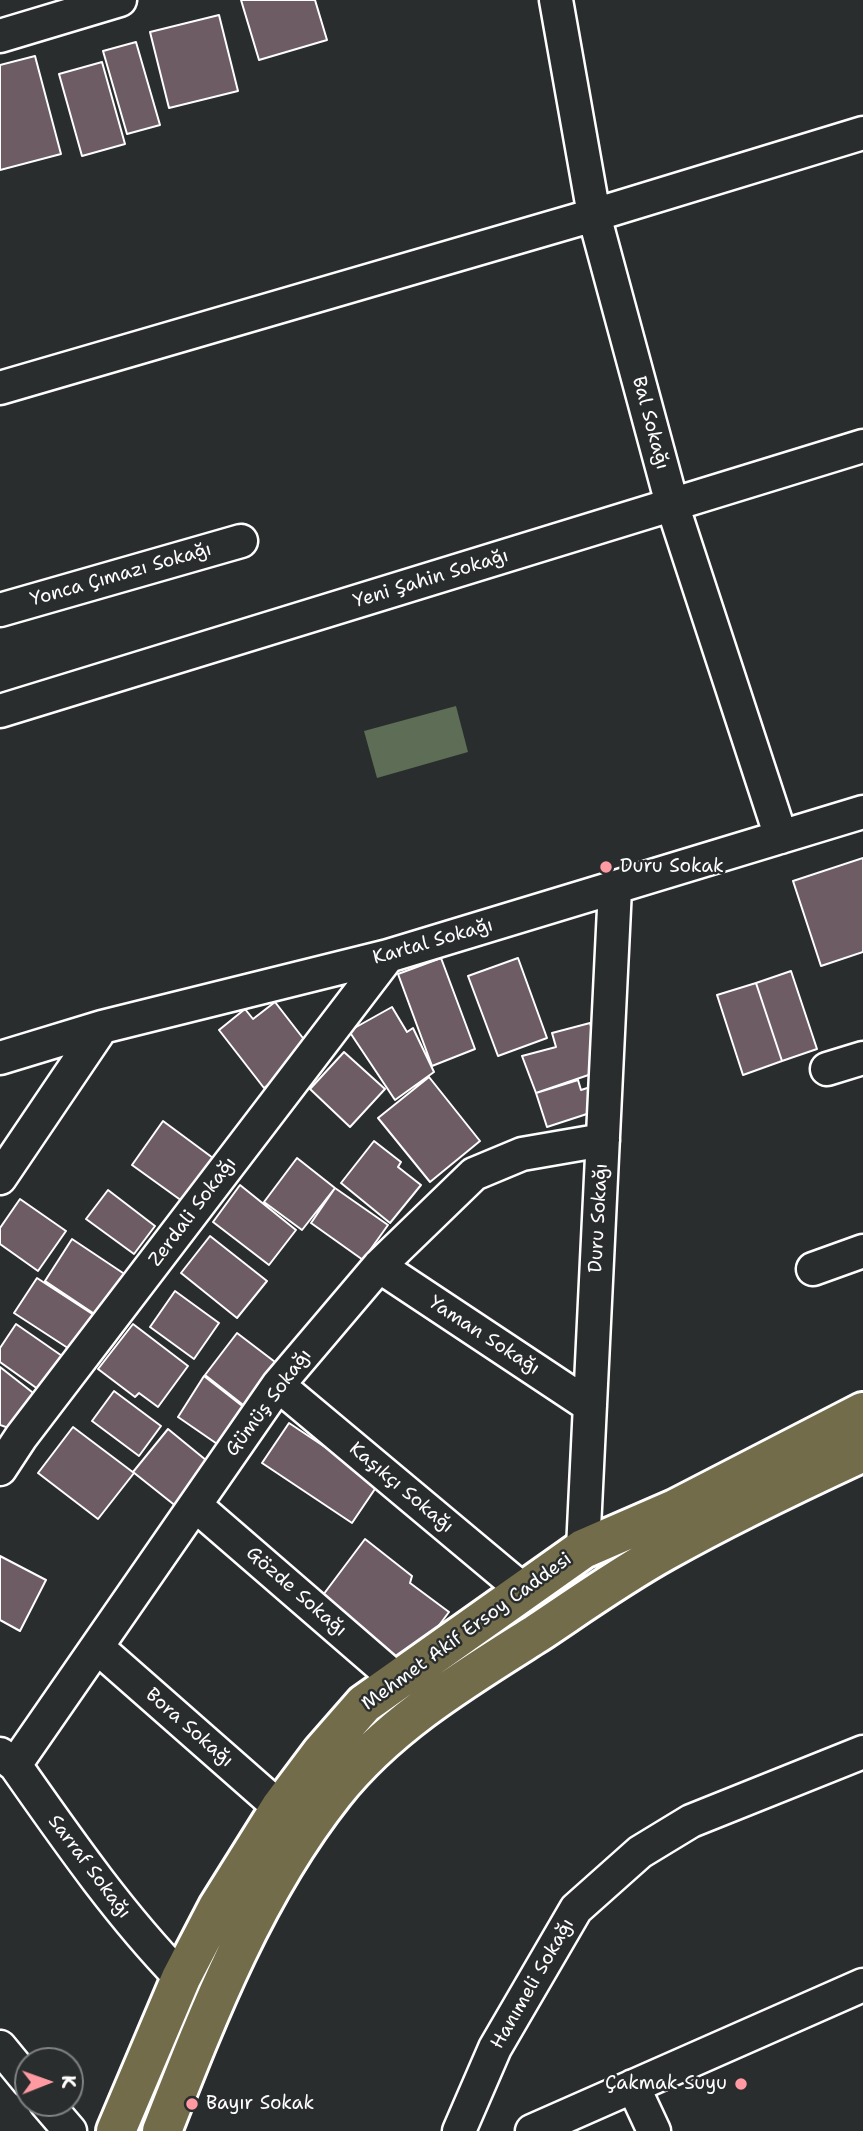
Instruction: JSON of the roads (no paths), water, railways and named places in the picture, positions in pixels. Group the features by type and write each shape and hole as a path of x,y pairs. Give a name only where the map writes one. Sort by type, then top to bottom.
{"main road":[{"name":"Mehmet Akif Ersoy Caddesi","path":"116,2131 181,1978 218,1907 280,1808 322,1752 364,1704 583,1549 675,1509 863,1412"},
{"name":"Mehmet Akif Ersoy Caddesi","path":"162,2131 210,2009 281,1868 334,1793 385,1738 445,1691 663,1552 803,1479 863,1452"}],"street":[{"path":"0,36 120,0"},
{"name":"Bal Sokağı","path":"555,0 594,215 672,505 782,837"},
{"path":"0,388 594,215 863,133"},
{"name":"Yeni Şahin Sokağı","path":"0,711 863,446"},
{"name":"Yonca Çımazı Sokağı","path":"0,610 241,541"},
{"name":"Kartal Sokağı","path":"0,1058 102,1027 388,957 863,812"},
{"name":"Duru Sokağı","path":"583,1549 615,888"},
{"name":"Zerdali Sokağı","path":"0,1469 10,1433 388,957"},
{"path":"0,1178 102,1027"},
{"path":"827,1069 863,1058"},
{"name":"Gümüş Sokağı","path":"7,1760 97,1647 278,1385 379,1266 474,1174 522,1154 603,1140"},
{"path":"813,1269 863,1251"},
{"name":"Yaman Sokağı","path":"379,1266 590,1406"},
{"name":"Kaşıkçı Sokağı","path":"278,1385 523,1590"},
{"name":"Gözde Sokağı","path":"195,1505 396,1679"},
{"name":"Bora Sokağı","path":"97,1647 280,1808"},
{"name":"Hanımeli Sokağı","path":"459,2131 495,2048 576,1909 639,1852 691,1821 863,1752"},
{"name":"Sarraf Sokağı","path":"7,1760 87,1868 154,1950 181,1978"},
{"path":"532,2131 863,1985"},
{"path":"0,2047 14,2064"},
{"path":"633,2086 653,2130"},
{"path":"58,2117 70,2131"}],"place":[{"name":"Duru Sokak","path":"606,867"},
{"name":"Çakmak Suyu","path":"741,2084"},
{"name":"Bayır Sokak","path":"192,2104"}]}
